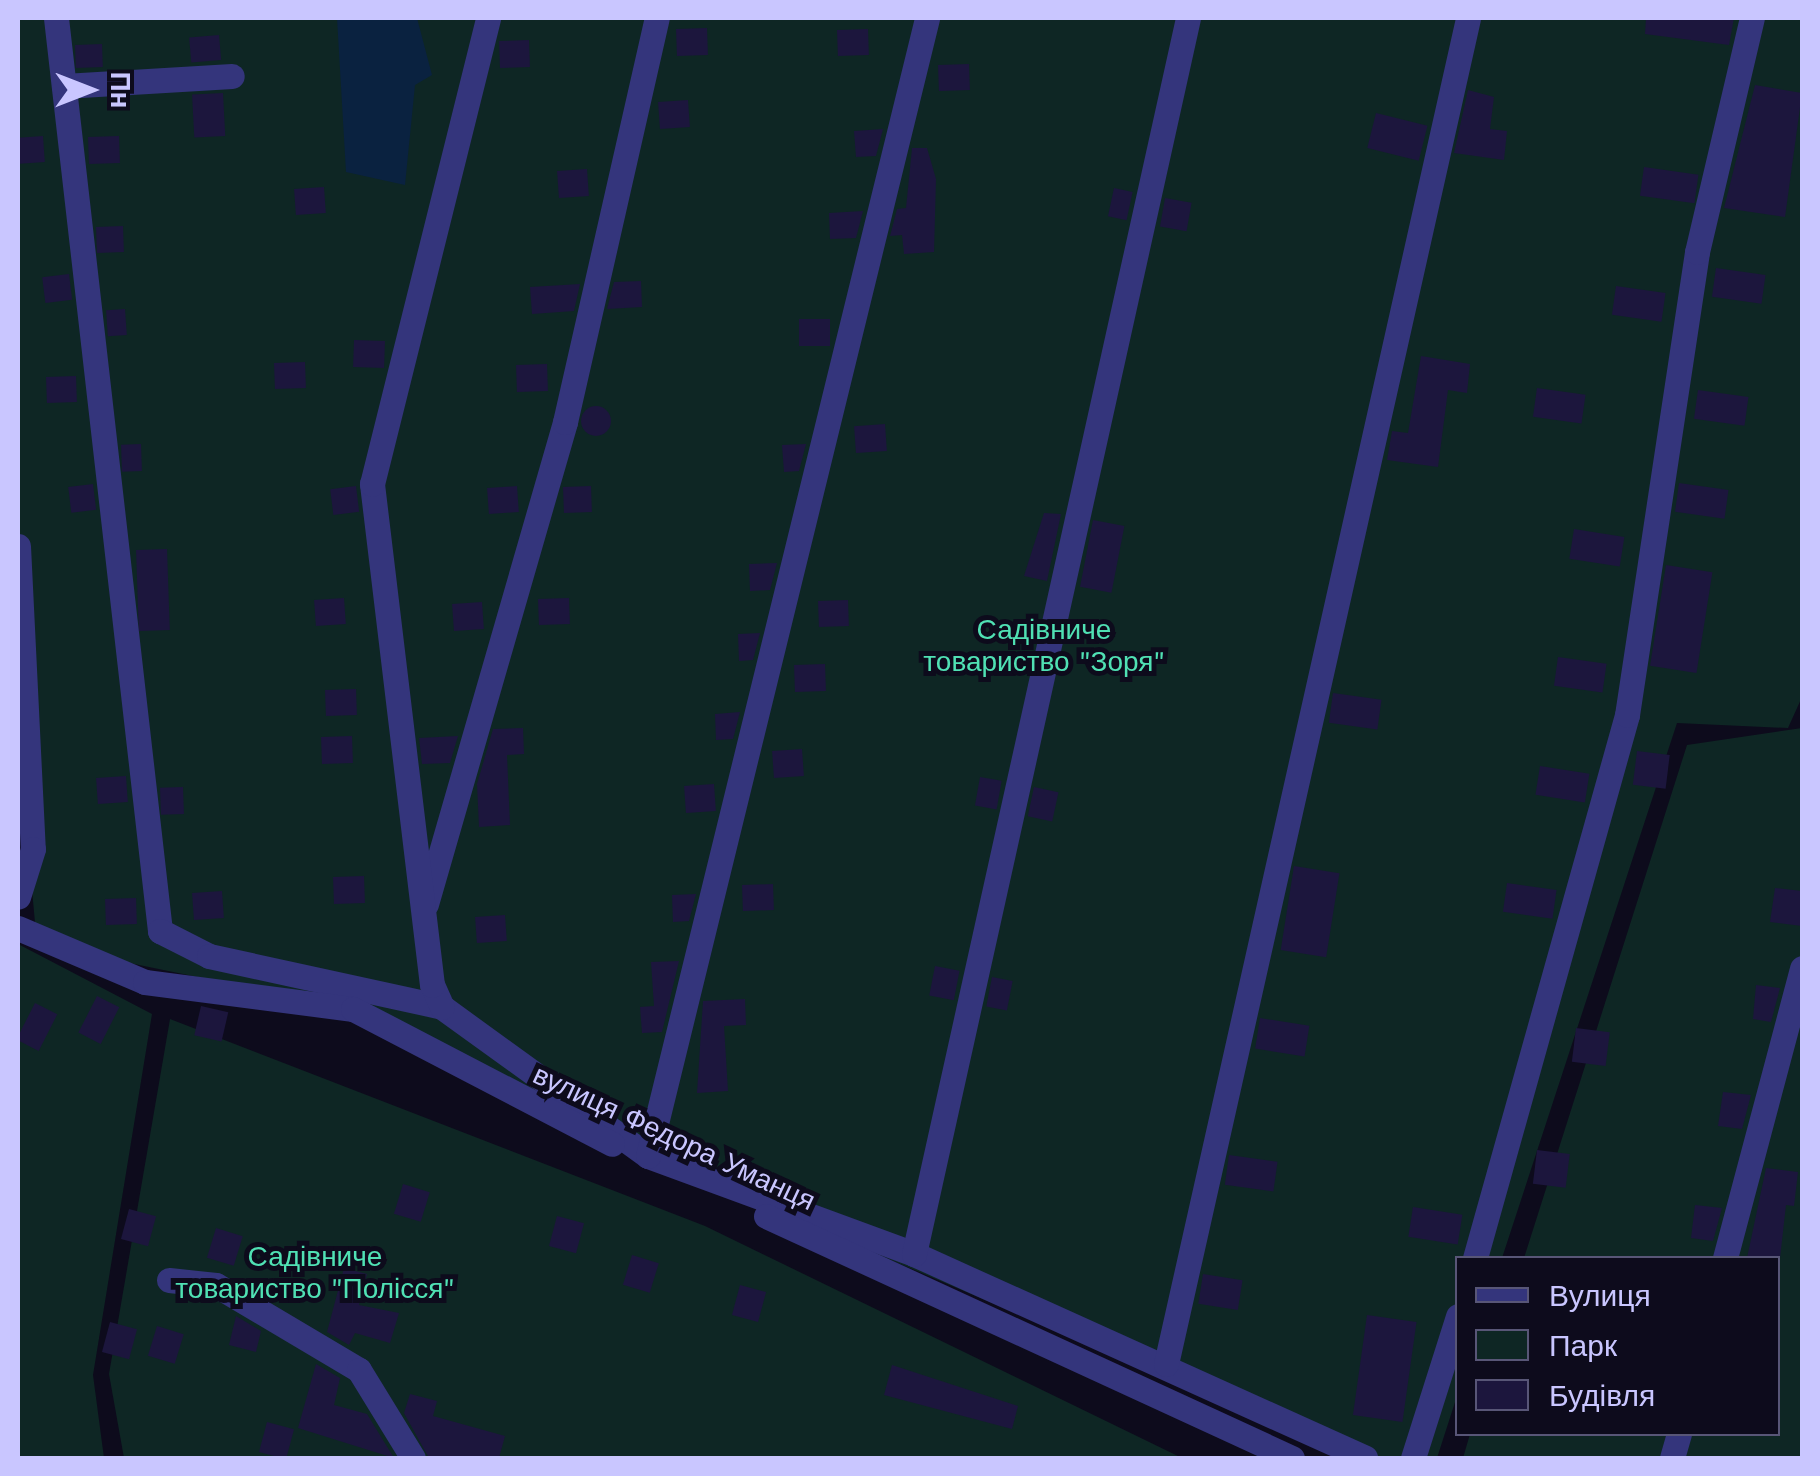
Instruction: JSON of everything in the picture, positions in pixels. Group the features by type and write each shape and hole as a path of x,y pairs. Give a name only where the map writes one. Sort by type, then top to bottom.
{"street":[{"path":"56,18 160,932 209,956 442,1006 648,1156 914,1254 1166,1364 1365,1458"},
{"path":"442,1006 423,914 372,484 488,18"},
{"path":"423,914 565,422 657,18"},
{"path":"648,1156 928,18"},
{"path":"914,1254 1188,18"},
{"path":"1166,1364 1468,18"},
{"path":"1476,1256 1627,715 1697,252 1752,18"},
{"path":"64,86 232,76"},
{"path":"18,546 33,850 18,897"},
{"name":"вулиця Федора Уманця","path":"18,928 145,982 353,1009 585,1132 1292,1458"},
{"path":"1726,1256 1802,968"},
{"path":"169,1280 216,1285 359,1370 414,1458"},
{"path":"1413,1458 1455,1325"}],"green space":[{"name":"Садівниче товариство \"Зоря\"","path":"18,18 1802,18 1802,697 1788,728 1677,723 1503,1256 1455,1256 1455,1402 1437,1458 1357,1458 552,1116 353,1009 37,944 18,739"},
{"path":"1802,728 1802,1458 1463,1458 1469,1436 1780,1436 1780,1256 1525,1256 1687,745"},
{"path":"18,944 152,1014 93,1375 104,1458 18,1458"},
{"name":"Садівниче товариство \"Полісся\"","path":"170,1019 705,1226 1182,1458 124,1458 109,1374"}],"water":[{"path":"337,18 417,18 432,75 415,85 405,185 346,172"}],"building":[{"path":"1646,18 1734,18 1729,45 1645,34"},
{"path":"707,28 708,55 677,56 676,29"},
{"path":"868,29 869,55 838,56 837,30"},
{"path":"219,35 221,60 191,63 189,38"},
{"path":"529,40 530,67 500,68 499,41"},
{"path":"102,44 103,67 76,68 75,45"},
{"path":"969,64 970,90 939,91 938,65"},
{"path":"1755,85 1802,93 1785,217 1724,208"},
{"path":"1468,90 1494,97 1490,129 1507,131 1504,160 1454,153"},
{"path":"223,93 225,136 194,138 192,95"},
{"path":"688,100 690,127 660,129 658,102"},
{"path":"1376,113 1427,126 1419,161 1367,148"},
{"path":"883,129 876,156 856,157 854,131"},
{"path":"43,136 45,162 20,164 18,138"},
{"path":"119,136 120,163 89,164 88,137"},
{"path":"912,148 927,148 936,179 934,252 904,254 902,235 890,236 897,209 906,208"},
{"path":"1644,167 1698,175 1694,203 1640,196"},
{"path":"587,169 589,196 559,198 557,171"},
{"path":"324,187 326,213 296,215 294,189"},
{"path":"1114,188 1133,192 1127,220 1108,216"},
{"path":"1165,198 1192,203 1187,231 1160,227"},
{"path":"863,211 856,238 830,239 829,213"},
{"path":"123,226 124,252 97,253 96,227"},
{"path":"1716,268 1766,275 1761,304 1712,297"},
{"path":"69,274 72,300 45,303 42,277"},
{"path":"641,281 642,307 607,309 614,282"},
{"path":"580,284 574,311 532,314 530,287"},
{"path":"1616,286 1666,293 1661,322 1612,315"},
{"path":"125,309 127,335 108,336 106,310"},
{"path":"799,319 830,319 830,346 799,346"},
{"path":"354,340 385,341 384,368 353,367"},
{"path":"1421,356 1470,364 1467,393 1448,390 1438,467 1387,460 1392,431 1408,433"},
{"path":"305,362 306,388 275,389 274,363"},
{"path":"547,364 548,391 517,392 516,365"},
{"path":"76,376 77,402 47,403 46,377"},
{"path":"1537,388 1586,395 1581,424 1533,417"},
{"path":"1698,390 1749,397 1744,426 1694,419"},
{"path":"596,406 607,410 611,421 607,432 596,436 585,432 581,421 585,410"},
{"path":"885,424 887,451 856,453 854,426"},
{"path":"141,444 142,471 122,472 121,445"},
{"path":"806,444 799,471 784,472 782,445"},
{"path":"1679,483 1729,490 1724,519 1675,512"},
{"path":"93,484 96,510 71,513 68,487"},
{"path":"356,486 359,512 333,515 330,489"},
{"path":"517,486 519,512 489,514 487,488"},
{"path":"591,486 592,512 564,513 563,487"},
{"path":"1044,513 1061,514 1047,581 1024,576"},
{"path":"1093,520 1124,526 1111,593 1080,587"},
{"path":"1574,529 1624,537 1620,567 1569,559"},
{"path":"167,549 170,630 139,631 136,550"},
{"path":"777,563 770,590 750,591 749,564"},
{"path":"1666,565 1712,572 1696,673 1650,666"},
{"path":"344,598 346,624 316,626 314,600"},
{"path":"569,598 570,624 539,625 538,599"},
{"path":"848,600 849,626 819,627 818,601"},
{"path":"482,602 484,629 454,631 452,604"},
{"path":"760,633 753,660 739,661 738,634"},
{"path":"1558,657 1607,664 1602,693 1554,686"},
{"path":"825,664 826,691 795,692 794,665"},
{"path":"356,689 357,715 326,716 325,690"},
{"path":"1333,693 1382,700 1377,730 1329,723"},
{"path":"740,712 733,739 716,740 715,714"},
{"path":"523,728 524,754 507,755 510,825 479,827 477,784 493,729"},
{"path":"352,736 353,763 322,764 321,737"},
{"path":"458,736 450,763 422,764 419,738"},
{"path":"802,749 804,776 774,778 772,751"},
{"path":"1637,751 1670,755 1666,789 1633,785"},
{"path":"1540,766 1589,774 1585,802 1535,795"},
{"path":"126,776 128,802 98,804 96,778"},
{"path":"980,777 1002,781 997,809 975,806"},
{"path":"714,784 716,811 686,813 684,786"},
{"path":"183,787 184,814 161,815 160,788"},
{"path":"1034,787 1058,792 1052,822 1028,816"},
{"path":"1294,866 1339,873 1326,957 1281,950"},
{"path":"364,876 365,903 334,904 333,877"},
{"path":"1507,883 1557,890 1552,919 1503,912"},
{"path":"773,884 774,910 743,911 742,885"},
{"path":"1775,888 1802,891 1802,926 1770,922"},
{"path":"222,891 224,918 194,920 192,893"},
{"path":"696,894 689,921 673,922 672,895"},
{"path":"136,898 137,924 106,925 105,899"},
{"path":"505,915 507,941 477,943 475,917"},
{"path":"679,961 662,1032 642,1033 640,1007 654,1006 651,962"},
{"path":"935,966 960,971 954,1000 929,995"},
{"path":"992,977 1013,981 1007,1010 986,1006"},
{"path":"1756,985 1780,988 1771,1022 1753,1019"},
{"path":"97,996 119,1007 101,1044 78,1033"},
{"path":"745,999 746,1025 724,1026 728,1091 697,1093 703,1001"},
{"path":"35,1003 57,1014 39,1051 18,1040"},
{"path":"201,1006 228,1012 222,1042 194,1035"},
{"path":"1260,1018 1309,1026 1305,1056 1255,1049"},
{"path":"1576,1028 1610,1032 1606,1066 1572,1062"},
{"path":"1723,1092 1751,1095 1742,1129 1718,1126"},
{"path":"1537,1150 1570,1154 1566,1188 1533,1184"},
{"path":"1229,1155 1278,1162 1273,1192 1225,1185"},
{"path":"1766,1168 1798,1172 1794,1206 1786,1205 1780,1258 1747,1256"},
{"path":"403,1184 430,1192 421,1222 394,1214"},
{"path":"1695,1205 1722,1208 1713,1241 1691,1238"},
{"path":"1413,1207 1462,1215 1458,1244 1408,1237"},
{"path":"129,1209 156,1216 148,1246 121,1239"},
{"path":"557,1216 584,1223 576,1253 549,1246"},
{"path":"216,1228 243,1236 234,1266 207,1258"},
{"path":"632,1255 659,1263 650,1293 623,1285"},
{"path":"344,1268 367,1274 359,1305 399,1313 390,1343 355,1333 349,1345 327,1332"},
{"path":"1203,1274 1243,1280 1238,1310 1198,1304"},
{"path":"740,1285 766,1292 758,1322 732,1315"},
{"path":"1367,1315 1417,1322 1402,1422 1353,1415"},
{"path":"236,1316 261,1331 256,1352 229,1345"},
{"path":"110,1322 137,1329 129,1359 102,1352"},
{"path":"157,1326 184,1334 175,1364 148,1356"},
{"path":"316,1364 340,1378 334,1405 367,1414 394,1458 298,1428"},
{"path":"892,1365 1018,1406 1012,1429 884,1395"},
{"path":"410,1394 437,1401 433,1416 505,1436 499,1458 429,1458 404,1413"},
{"path":"267,1422 294,1429 286,1458 259,1452"}]}
